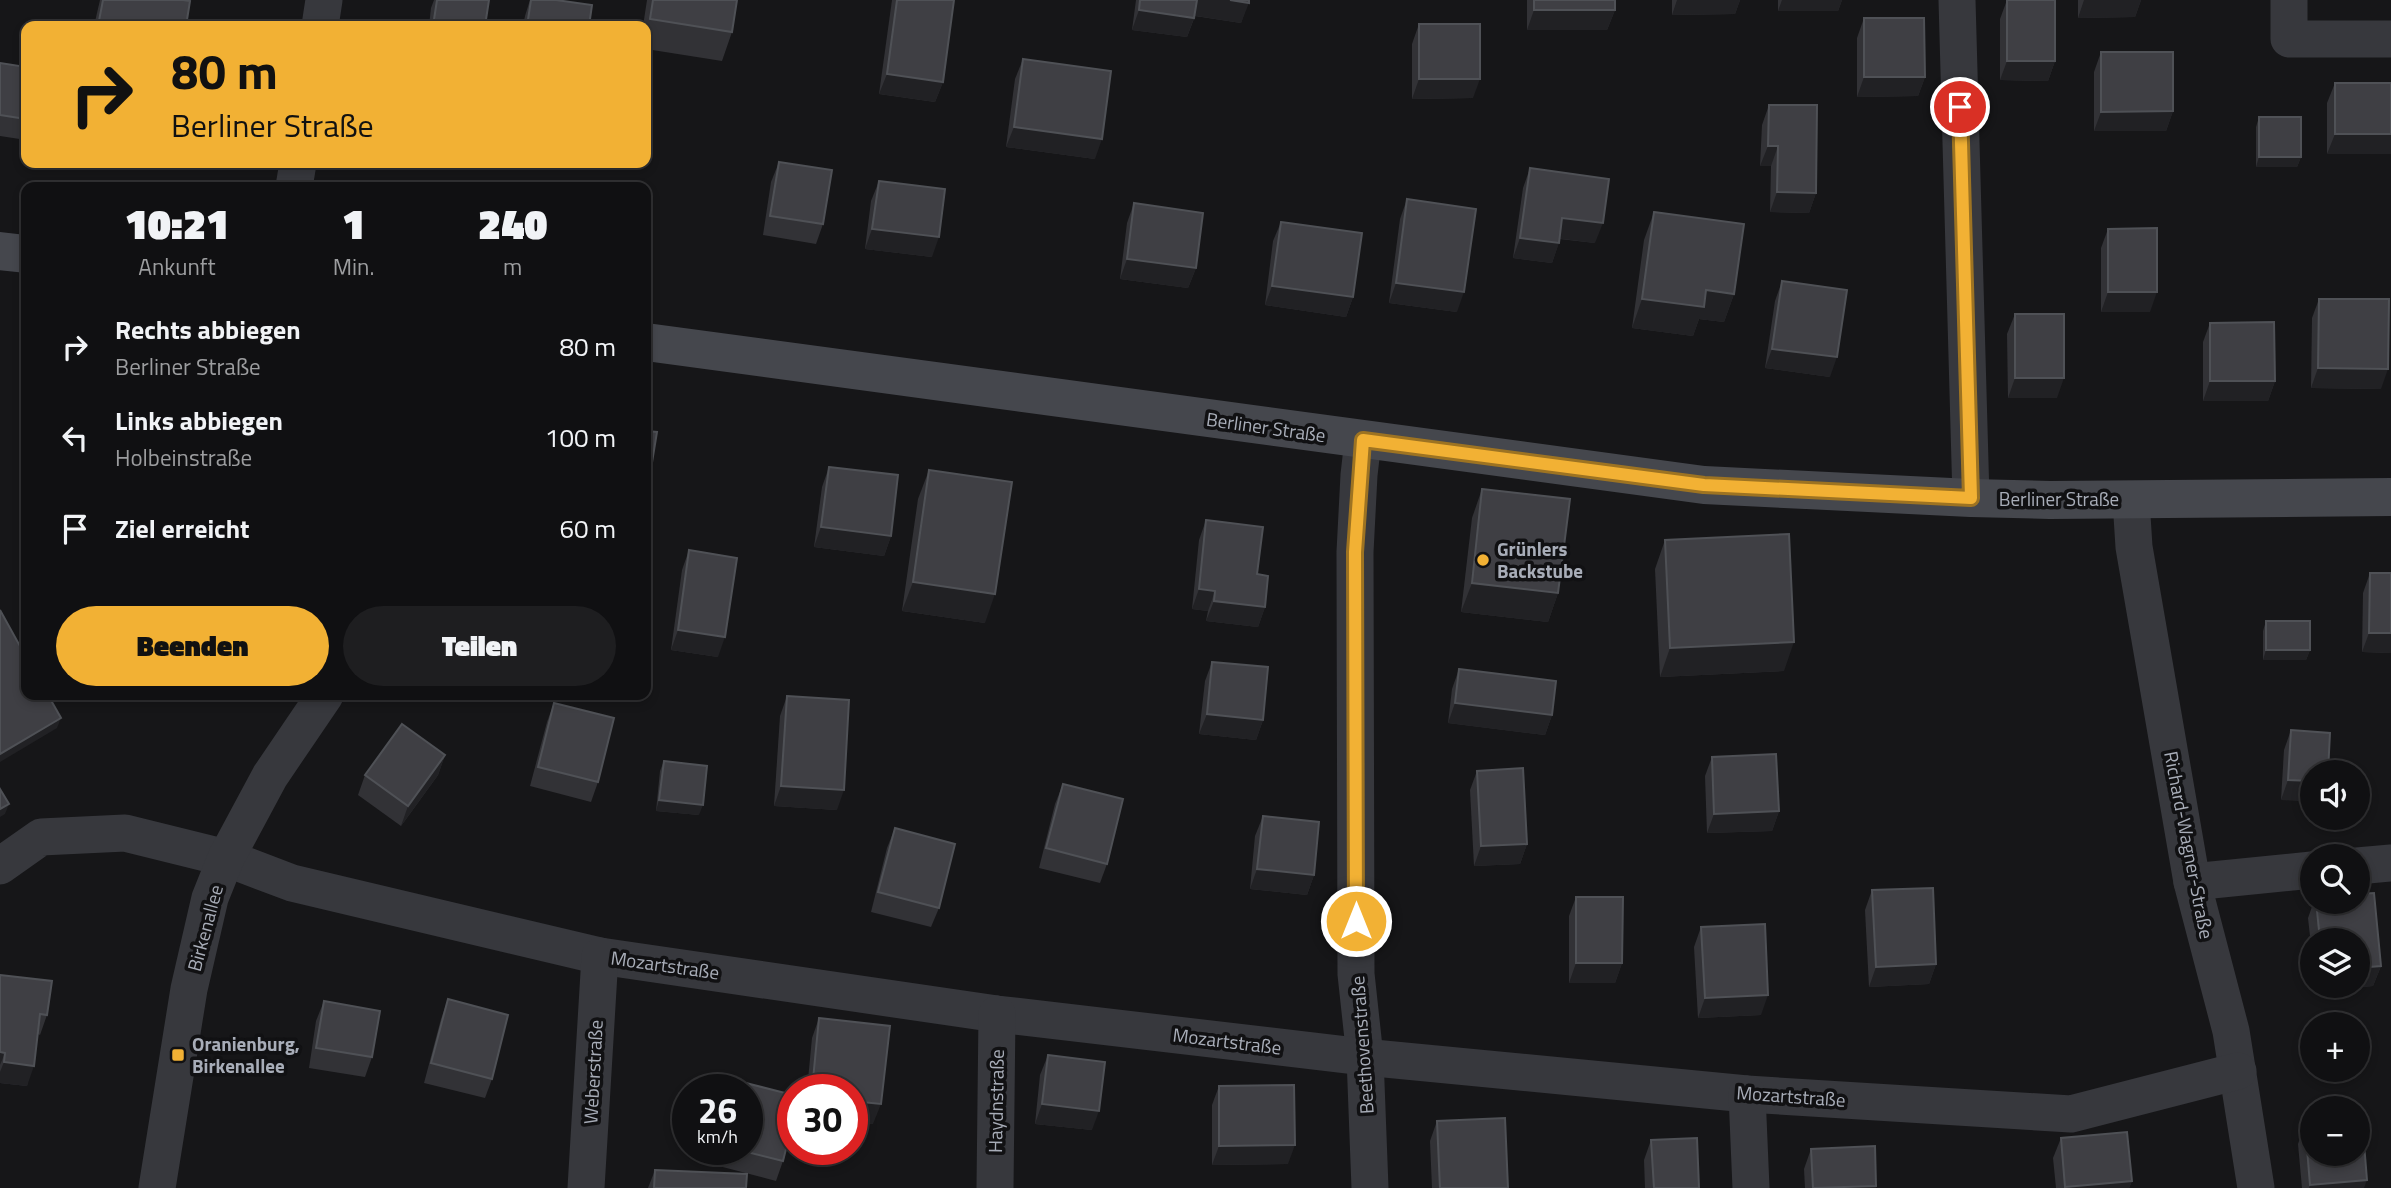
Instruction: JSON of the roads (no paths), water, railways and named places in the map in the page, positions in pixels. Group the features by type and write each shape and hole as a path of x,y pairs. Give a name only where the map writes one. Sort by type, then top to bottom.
{"main road":[{"path":"0,251 21,253"},
{"name":"Berliner Straße","path":"651,343 1704,485 1971,498 2131,500 2391,497"}],"street":[{"path":"321,21 324,0"},
{"path":"1957,0 1971,498"},
{"path":"2289,0 2289,39 2391,39"},
{"name":"Beethovenstraße","path":"1363,440 1355,552 1356,974 1365,1057 1370,1188"},
{"name":"Richard-Wagner-Straße","path":"2131,500 2134,547 2192,883 2231,1031 2256,1188"},
{"name":"Birkenallee","path":"157,1188 189,989 210,898 226,858 270,776 322,700"},
{"name":"Mozartstraße","path":"0,866 41,837 125,832 226,858 292,883 600,956 997,1014 1365,1057 1747,1094 2071,1114 2238,1071"},
{"path":"2370,865 2391,863"},
{"path":"2192,883 2300,871"},
{"name":"Weberstraße","path":"586,1188 600,956"},
{"name":"Haydnstraße","path":"995,1188 997,1014"},
{"path":"1747,1094 1751,1188"}],"place":[{"name":"Grünlers Backstube","path":"1483,560"},
{"name":"Oranienburg, Birkenallee","path":"178,1055"}]}
